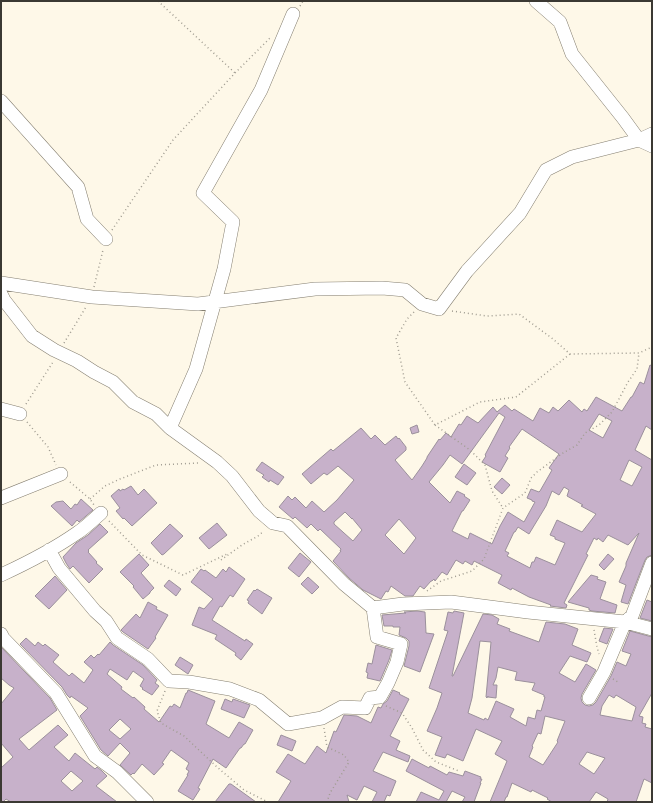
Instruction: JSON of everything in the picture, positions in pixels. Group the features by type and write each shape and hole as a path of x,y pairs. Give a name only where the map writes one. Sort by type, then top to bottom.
{"street":[{"path":"536,1 560,22 572,54 639,140 652,146"},
{"path":"170,428 196,369 224,269 233,222 203,193 261,90 293,14"},
{"path":"1,101 78,187 87,219 106,239"},
{"path":"1,283 92,297 198,304 315,289 382,288 405,290 422,304 439,309 467,271 520,213 546,170 572,157 639,140 652,134"},
{"path":"1,294 32,336 54,350 77,361 113,382 133,402 156,414 170,428 217,462 232,476 259,511 273,523 287,526 344,584 373,608 377,637 401,644 398,662 380,696 370,698 365,708 342,707 322,718 288,724 259,700 230,689 189,682 169,681 148,659 117,638 106,621 95,611 59,568 49,550"},
{"path":"1,409 20,414"},
{"path":"1,498 61,474"},
{"path":"1,575 78,533 101,513"},
{"path":"589,698 604,672 625,622 632,616 652,563"},
{"path":"373,608 403,604 451,602 625,622 652,629"},
{"path":"2,637 56,693 95,756 117,772 147,802"}],"path":[{"path":"158,1 235,73"},
{"path":"422,304 407,319 396,338 405,382 435,425 470,450 484,465 492,490 502,508"},
{"path":"439,309 487,316 519,314 553,339 570,354"},
{"path":"435,425 480,402 516,397 570,354 640,353 652,347"},
{"path":"424,593 441,581 472,571 484,559 502,508 525,493 531,478 537,472 563,453 577,445 585,433 599,425 612,412 628,382 637,369 640,353"},
{"path":"90,499 105,486 156,465 217,462"},
{"path":"221,560 258,536 273,523"},
{"path":"169,681 157,711 162,723 184,736 244,790 268,802"},
{"path":"370,698 402,713 412,728 423,750 436,762 459,771"},
{"path":"322,718 327,747 344,754 348,762 330,793 327,802"}],"building":[{"path":"650,365 652,366 652,430 646,426 635,450 652,460 652,555 647,557 645,560 628,604 621,602 626,585 619,582 639,533 628,545 608,535 603,542 598,538 597,540 594,538 586,554 588,555 564,603 567,605 566,608 550,606 551,605 529,597 512,588 511,590 498,583 502,575 474,561 472,565 465,561 463,564 456,560 447,575 442,572 435,581 434,579 431,581 424,589 420,586 413,596 405,596 391,586 388,592 386,591 381,599 363,590 333,561 341,549 320,529 318,531 311,524 307,528 295,517 293,519 279,507 288,496 292,500 295,497 306,508 312,501 324,512 337,500 354,480 338,466 327,475 324,473 311,484 302,474 331,449 333,451 361,428 371,439 375,435 385,445 396,436 398,439 399,438 406,447 406,450 395,460 412,480 439,439 440,440 446,433 451,437 459,424 461,425 467,416 478,423 493,407 497,412 505,405 512,411 514,409 533,421 540,408 549,413 553,407 558,411 569,400 582,412 584,409 587,411 596,397 622,411 640,382 644,384","holes":["499,413 505,417 482,462 500,472 508,458 505,456 510,448 509,447 522,429 559,454 549,468 552,470 540,491 531,489 527,498 535,502 524,522 508,512 492,544 470,533 468,539 452,531 462,511 470,500 464,496 465,495 457,491 450,503 429,482 450,455 462,464","599,414 612,421 603,438 589,430","629,460 642,467 632,486 620,480","564,487 569,490 567,496 596,514 582,532 557,520 550,535 565,543 555,565 536,557 530,568 507,556 509,553 505,551 518,527 529,534 546,506 552,491 559,495","345,512 362,530 353,541 334,524 334,522","399,519 416,538 404,554 385,535"]},
{"path":"417,425 419,432 412,434 410,428"},
{"path":"262,462 284,477 278,485 270,480 269,482 262,477 264,475 256,470"},
{"path":"464,464 476,473 467,485 455,477"},
{"path":"502,478 510,485 502,494 494,487"},
{"path":"131,486 138,495 144,489 157,503 132,526 116,511 120,508 111,496 119,489 120,491 123,489 124,490"},
{"path":"81,499 93,510 79,522 77,520 72,526 51,506 56,502 63,501 71,509 75,504 77,505"},
{"path":"217,523 227,535 209,549 199,538"},
{"path":"100,524 108,532 88,550 88,552 97,562 96,563 103,569 89,583 73,566 70,569 63,557 76,543"},
{"path":"170,524 183,536 162,555 151,543"},
{"path":"300,553 311,562 299,577 288,568"},
{"path":"139,554 149,565 141,573 154,588 143,599 133,587 134,586 120,572"},
{"path":"608,554 614,559 604,570 599,565"},
{"path":"229,567 245,579 233,597 230,595 222,607 220,606 212,620 245,641 246,639 253,644 241,660 235,655 236,653 215,639 217,635 192,625 199,607 204,609 213,599 191,582 201,569 204,571 205,570 216,578 223,569 226,572"},
{"path":"591,575 606,582 600,599 617,605 615,613 592,611 589,610 589,608 568,602"},
{"path":"55,576 67,590 49,609 35,596"},
{"path":"308,577 319,587 312,594 301,584"},
{"path":"169,580 181,589 176,596 164,586"},
{"path":"257,589 272,598 262,614 248,603 249,601 247,600 254,590 255,591"},
{"path":"647,600 652,602 652,621 640,618"},
{"path":"148,602 157,607 156,609 168,615 155,637 156,638 148,649 121,630 136,614 140,618"},
{"path":"417,611 425,612 426,633 434,634 420,672 404,666 409,641 399,635 400,627 384,626 382,615"},
{"path":"454,611 464,613 452,676 483,614 492,615 499,619 497,624 510,629 509,631 539,642 546,622 565,624 578,629 572,645 591,653 587,662 570,656 559,673 575,682 586,664 596,670 581,698 585,705 589,706 596,702 617,662 626,666 631,654 622,651 630,631 652,637 652,693 639,716 643,717 642,723 646,724 645,727 652,729 652,783 644,779 636,802 607,802 608,799 596,792 589,802 552,802 547,799 548,798 532,790 531,792 512,783 504,802 490,802 507,761 495,754 502,741 476,729 463,761 447,754 445,758 435,755 442,737 427,731 442,693 429,688 448,631 444,630 448,612 453,613","holes":["480,641 491,642 487,698 488,696 496,698 497,685 493,685 498,667 517,672 515,680 535,683 532,690 544,695 545,697 541,711 537,710 535,719 528,717 526,726 510,717 514,709 496,701 488,720 485,718 484,720 468,713 472,698","609,695 614,698 616,695 636,707 632,721 600,715 602,706","545,716 565,721 557,741 558,742 543,765 529,757 538,733 541,734","587,752 605,758 594,774 579,764"]},
{"path":"604,628 613,629 607,644 599,641"},
{"path":"26,638 35,646 38,642 43,646 45,644 59,655 53,662 69,676 72,673 84,683 93,670 84,662 91,655 94,658 98,654 99,655 110,642 143,665 157,680 155,683 159,686 152,695 142,689 143,688 140,686 144,679 133,671 127,680 110,669 107,674 122,687 121,689 133,698 134,697 145,707 144,709 159,722 170,706 172,707 174,704 180,708 188,690 215,701 206,724 229,738 239,722 253,730 245,744 240,748 226,768 213,759 198,788 200,789 193,800 178,791 188,775 189,771 186,769 189,763 171,750 162,763 164,764 154,775 142,764 134,774 133,773 131,775 120,765 130,753 120,743 108,756 101,750 80,716 88,708 71,696 70,698 62,687 20,644","holes":["120,719 131,729 120,739 109,730"]},
{"path":"376,645 392,650 380,681 367,678 368,673 366,672 368,663 372,664"},
{"path":"1,647 50,698 57,710 19,739 29,750 58,725 68,735 54,747 69,761 75,753 95,769 97,767 102,771 107,776 96,786 117,802 11,802 6,799 1,802 1,768 13,757 1,743 1,704 14,688 1,678","holes":["71,771 83,781 72,791 61,781"]},
{"path":"180,657 193,665 188,674 175,665"},
{"path":"393,690 409,699 390,736 400,741 396,750 410,756 408,762 383,752 373,771 396,781 390,796 387,795 384,802 372,802 377,792 364,786 357,800 347,795 349,802 278,802 291,781 276,772 288,754 305,764 317,746 326,753 334,731 336,732 344,715 357,716 371,723 378,707 381,708"},
{"path":"225,699 232,702 233,699 250,705 244,718 221,709"},
{"path":"281,735 296,741 292,751 277,745"},
{"path":"412,759 447,775 449,772 463,776 465,771 481,777 481,783 474,802 462,802 465,797 452,791 446,802 416,802 421,792 439,800 444,791 406,771"},
{"path":"229,784 231,784 256,802 215,802"}]}
